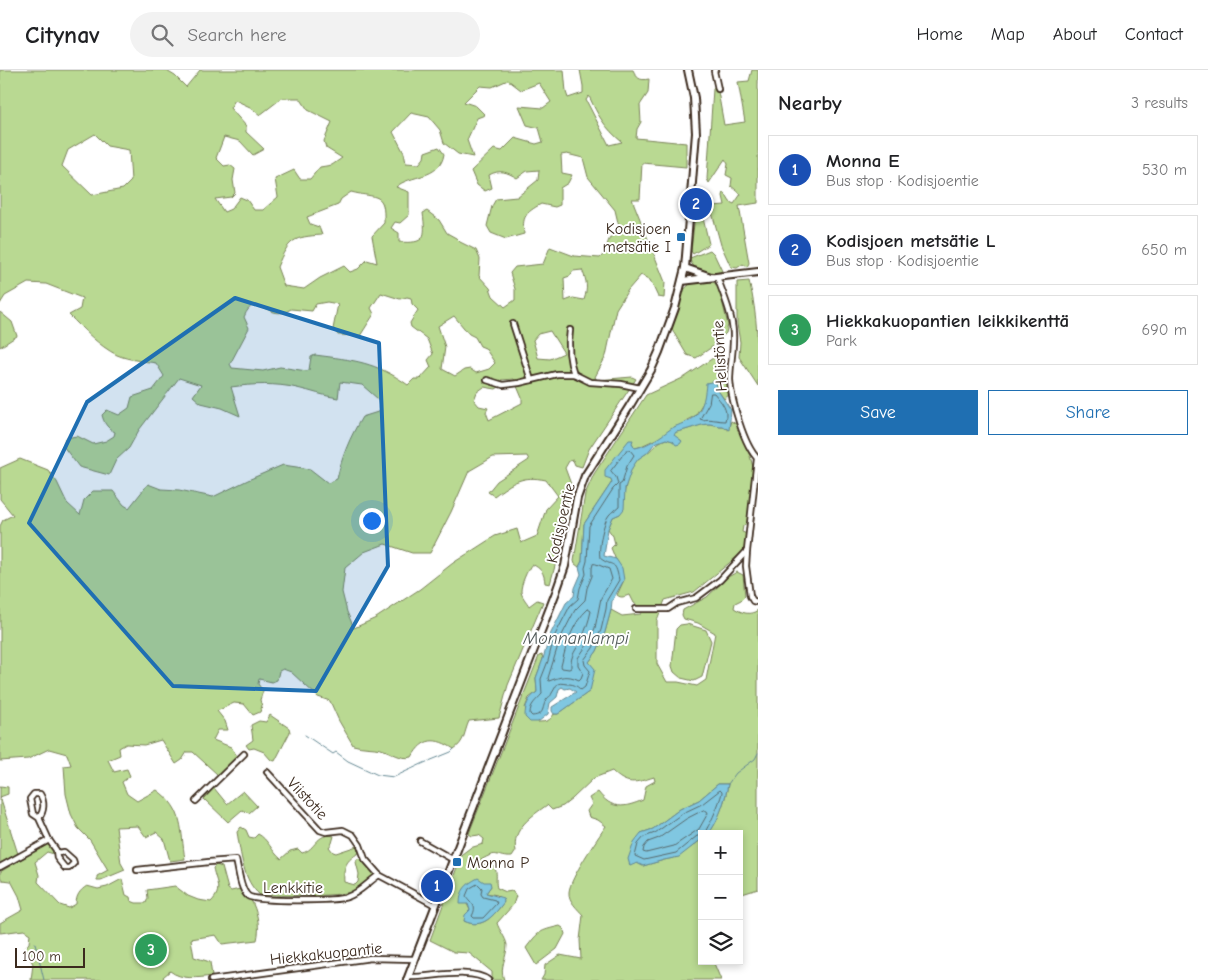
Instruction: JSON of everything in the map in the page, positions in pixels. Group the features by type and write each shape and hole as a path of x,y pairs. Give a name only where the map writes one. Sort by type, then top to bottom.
{"street":[{"name":"Kodisjoentie","path":"408,978 559,583 569,547 577,498 585,476 651,370 675,308 685,268 696,124 694,98 688,70"},
{"path":"715,70 718,89"},
{"path":"685,268 716,278"},
{"path":"682,281 758,272"},
{"name":"Helistöntie","path":"716,278 727,306 733,333 731,390 746,443 758,459"},
{"path":"513,324 531,380"},
{"path":"570,330 570,356 574,374"},
{"path":"487,380 503,385 557,374 574,374 590,382 621,384 640,388"},
{"path":"758,459 746,566 750,596 753,601 758,602"},
{"path":"636,609 668,609 677,603 696,598 720,580 747,551"},
{"path":"196,801 244,754"},
{"name":"Viistotie","path":"268,772 320,830 326,832 343,830 353,835 360,845 365,859 378,875 435,905"},
{"path":"39,818 43,811 42,797 40,794 34,794 30,799 31,810 39,818 48,840 58,853"},
{"path":"0,867 48,840"},
{"path":"420,841 452,859"},
{"name":"Lenkkitie","path":"137,870 236,860 244,891 248,896 258,900 316,900 347,897 358,892 378,875"},
{"name":"Hiekkakuopantie","path":"211,980 370,958 415,959"},
{"path":"408,978 471,974 483,976 488,980"}],"highlighted area":[{"path":"235,298 379,343 388,566 316,691 173,686 29,523 87,402"}],"green space":[{"path":"0,70 165,70 175,76 186,87 200,70 564,70 568,98 583,93 580,70 633,70 639,78 643,80 649,79 648,93 640,105 641,122 637,129 636,138 686,143 686,167 642,163 640,199 632,199 665,282 664,298 658,297 650,280 641,275 628,290 616,309 606,356 595,377 597,380 632,377 636,379 589,449 582,467 575,465 573,460 569,461 565,468 572,487 566,506 560,548 550,584 545,583 542,571 532,564 523,581 521,593 529,606 537,600 543,602 508,685 499,718 469,721 462,740 454,749 441,742 430,741 416,750 412,757 400,757 381,749 353,745 330,701 318,697 291,672 283,669 279,671 277,680 272,682 259,679 258,684 263,691 260,700 262,706 260,712 253,715 244,704 234,703 217,711 225,721 228,730 218,730 213,740 231,747 237,756 218,775 193,752 187,752 182,760 176,764 161,740 144,745 126,744 119,748 120,755 108,760 114,772 127,769 130,776 122,782 127,794 137,801 157,790 172,805 180,821 185,859 170,861 164,839 156,832 146,837 138,826 116,827 121,863 125,870 101,880 97,880 97,876 108,870 90,840 78,828 71,814 66,794 64,766 71,765 67,754 49,749 28,759 0,761 0,526 3,520 13,515 0,499 0,468 20,459 48,470 57,482 67,503 80,515 84,500 93,491 113,491 124,505 129,508 148,484 161,489 179,490 213,497 283,465 310,469 328,483 337,479 347,447 362,417 381,411 378,399 362,385 340,382 338,398 289,386 256,385 231,387 240,416 222,408 201,403 193,396 201,385 179,378 139,430 129,448 116,460 109,475 79,467 63,446 65,438 77,436 93,444 106,441 114,436 115,432 106,425 102,415 107,410 119,415 129,408 132,397 153,390 164,376 156,363 117,355 104,347 69,315 80,309 82,298 46,284 28,283 5,296 0,304","holes":["508,80 521,90 539,83 551,102 543,108 519,106 527,125 539,128 543,142 536,144 515,138 502,151 494,149 471,171 477,185 485,191 492,188 489,175 493,173 503,172 517,178 527,171 539,170 538,180 517,197 496,199 492,206 487,226 491,233 506,239 524,234 524,219 531,210 541,204 555,207 560,205 560,188 568,183 572,175 562,173 561,155 567,154 583,158 588,177 615,210 620,231 611,236 600,258 574,256 550,247 543,264 515,267 510,273 515,289 515,300 505,307 493,296 490,288 479,276 480,259 476,250 447,233 439,220 427,211 423,213 424,234 422,238 415,242 399,242 399,233 391,228 395,222 400,223 409,215 409,192 396,187 437,168 444,154 439,147 425,152 424,158 419,164 406,163 404,153 393,132 411,113 429,117 440,130 444,143 458,154 473,157 467,140 477,118 485,115 476,106 464,102 480,86 492,87","589,96 602,121 622,142 609,145 586,100","282,98 300,98 308,110 332,122 324,141 326,148 342,158 332,165 320,167 310,179 300,179 294,170 275,179 278,197 263,210 254,210 247,200 240,197 231,209 224,212 215,199 231,197 235,193 233,180 235,169 230,165 224,166 216,158 224,137 240,141 253,155 264,149 246,132 246,126 230,108 235,100 250,107 260,115","95,134 107,146 129,150 131,181 123,189 92,195 62,166 68,150","351,192 374,196 381,201 384,223 372,236 377,263 367,260 358,269 350,272 344,266 320,278 304,289 284,286 277,267 285,250 293,241 304,237 322,235 319,227 310,224 307,217 338,205 341,199","582,270 586,285 584,300 573,298 565,301 564,278 570,276 573,271","381,293 400,299 411,298 412,304 418,310 410,323 411,327 427,339 433,354 428,360 431,367 420,379 414,379 408,385 385,371 364,363 315,355 311,357 309,370 307,371 280,367 263,371 232,368 230,364 249,328 244,317 253,306 283,312 291,309 312,311 316,304 327,302 338,304 333,329 338,335 360,336 374,314 371,308","454,316 469,334 475,337 480,346 485,348 495,363 489,369 476,373 470,369 464,370 455,376 442,369 445,347 438,326","550,331 564,353 550,359 538,358 533,340 538,334","514,379 522,398 522,403 489,420 486,412 488,408 479,406 474,400 477,392 484,387 496,389 499,387 501,380","527,456 529,460 497,481 488,492 494,496 512,483 524,479 546,480 558,496 546,509 537,536 521,543 517,529 495,536 453,563 420,589 376,618 354,628 347,612 342,592 345,568 364,552 385,544 412,553 430,553 469,471 493,457"]},
{"path":"752,70 758,70 758,203 739,206 749,263 747,267 743,264 737,268 731,267 721,245 711,209 713,206 725,205 724,192 730,202 734,204 741,194 731,186 732,178 726,175 728,164 725,159 709,183 707,179 713,89 717,86 724,125 745,122 738,82 749,81"},
{"path":"700,205 709,244 693,254 691,251 696,206"},
{"path":"710,250 722,271 713,273 702,271 697,269 691,262 690,258"},
{"path":"696,281 713,282 718,285 728,325 726,333 712,347 696,358 687,355 671,328 681,294 690,284"},
{"path":"749,281 756,320 758,386 739,357 737,282"},
{"path":"0,312 12,322 17,336 0,347"},
{"path":"716,356 719,358 720,370 725,376 730,394 724,399 717,389 704,401 695,416 681,425 673,427 665,435 639,447 635,448 632,443 611,479 612,482 584,524 582,561 579,567 574,561 585,494 594,474 646,395 685,377"},
{"path":"731,421 736,424 753,467 749,521 743,526 742,532 747,534 745,550 694,592 665,600 657,621 657,664 667,682 697,686 706,680 715,633 698,623 684,619 682,615 683,610 707,597 728,577 737,572 743,575 745,596 735,603 734,608 746,613 758,610 758,889 743,894 743,830 711,830 721,810 728,784 718,784 699,800 680,809 653,829 641,833 637,863 643,866 678,857 698,842 698,965 715,965 721,980 541,980 544,975 545,965 560,955 581,959 580,940 583,915 572,902 569,892 579,868 606,826 598,820 589,817 587,811 592,804 589,798 598,792 613,805 630,805 643,800 646,786 655,781 654,777 636,782 627,781 612,771 594,778 563,806 552,810 547,805 529,819 517,836 515,843 516,851 512,857 494,854 481,860 483,865 488,863 496,870 497,888 506,892 512,891 516,896 513,905 497,923 507,945 502,971 504,980 492,980 492,972 469,953 454,952 430,940 462,854 470,848 483,844 484,839 479,835 472,836 469,834 539,656 542,655 543,659 536,678 537,692 529,698 525,708 538,722 549,720 554,714 558,714 590,691 589,662 597,651 611,610 622,616 641,614 641,608 634,603 630,595 622,597 617,595 624,580 611,548 615,544 613,536 608,529 613,517 620,514 628,478 633,466 638,459 662,441 666,439 682,441 673,435 676,432 707,424 722,426 728,430","holes":["491,886 486,893 497,895 504,902 487,920 477,924 464,921 470,910 467,904"]},
{"path":"687,624 706,630 711,641 702,677 694,681 681,678 674,672 672,666 676,629 680,625"},
{"path":"270,715 289,728 290,732 275,761 271,760 264,752 254,748 249,749 246,745 253,740 251,725 259,721 266,722"},
{"path":"0,786 8,787 8,794 0,797"},
{"path":"214,788 227,804 243,791 257,806 249,813 242,810 228,822 204,799"},
{"path":"0,797 18,854 1,864 0,862"},
{"path":"241,827 246,830 249,837 254,838 258,834 261,836 281,859 290,851 298,849 302,853 310,849 323,837 328,835 334,836 329,847 333,852 336,853 357,846 359,853 351,858 346,865 344,882 355,885 358,882 357,859 361,858 375,873 357,890 345,893 295,896 260,895 246,875 237,832"},
{"path":"48,843 56,851 54,854 47,852 35,862 39,875 38,882 60,905 69,908 76,904 82,889 87,886 98,889 107,887 122,879 126,895 130,897 131,901 136,903 146,903 148,898 147,890 175,886 188,896 211,902 218,890 213,868 216,865 222,867 228,889 231,891 240,889 253,904 258,922 257,940 222,944 216,935 191,939 194,957 210,962 212,976 184,977 170,971 163,977 165,980 31,980 33,964 25,948 29,943 30,934 24,930 0,933 0,923 23,910 19,896 11,881 2,880 0,872"},
{"path":"560,926 565,934 557,949 536,965 526,948 540,932"}],"water":[{"name":"Monnanlampi","path":"716,381 717,389 731,410 729,430 722,426 707,424 676,432 674,435 682,441 680,444 676,445 673,441 666,439 655,443 647,453 638,459 632,468 625,488 624,509 620,514 613,517 608,529 604,556 616,559 622,568 624,580 612,601 605,632 597,651 589,662 595,669 590,691 558,714 554,714 552,707 576,692 570,688 565,689 562,687 559,689 557,697 550,703 548,714 538,722 530,722 525,717 526,709 529,700 537,692 536,678 550,635 566,603 574,596 581,574 579,567 582,561 584,524 612,482 611,479 605,477 605,470 629,440 633,440 632,443 635,448 640,447 693,418 702,405 706,383"},
{"path":"718,784 728,784 723,803 712,830 698,830 698,842 679,857 643,866 637,863 630,866 628,859 634,842 641,833 653,829 680,809 699,800"},
{"path":"478,878 484,882 490,882 491,886 486,893 503,898 504,902 492,916 477,924 464,921 465,915 470,910 468,904 460,904 460,899 464,888"}],"waterway":[{"path":"305,735 333,754 336,752 348,761 378,775 394,777 454,749"},
{"path":"728,784 736,773 755,759 758,753"},
{"path":"35,943 44,980"}],"place":[{"name":"Kodisjoen metsätie L","path":"696,204"},
{"name":"Kodisjoen metsätie I","path":"681,237"},
{"name":"Monna P","path":"457,862"},
{"name":"Monna E","path":"437,886"},
{"name":"Hiekkakuopantien leikkikenttä","path":"151,950"}]}
